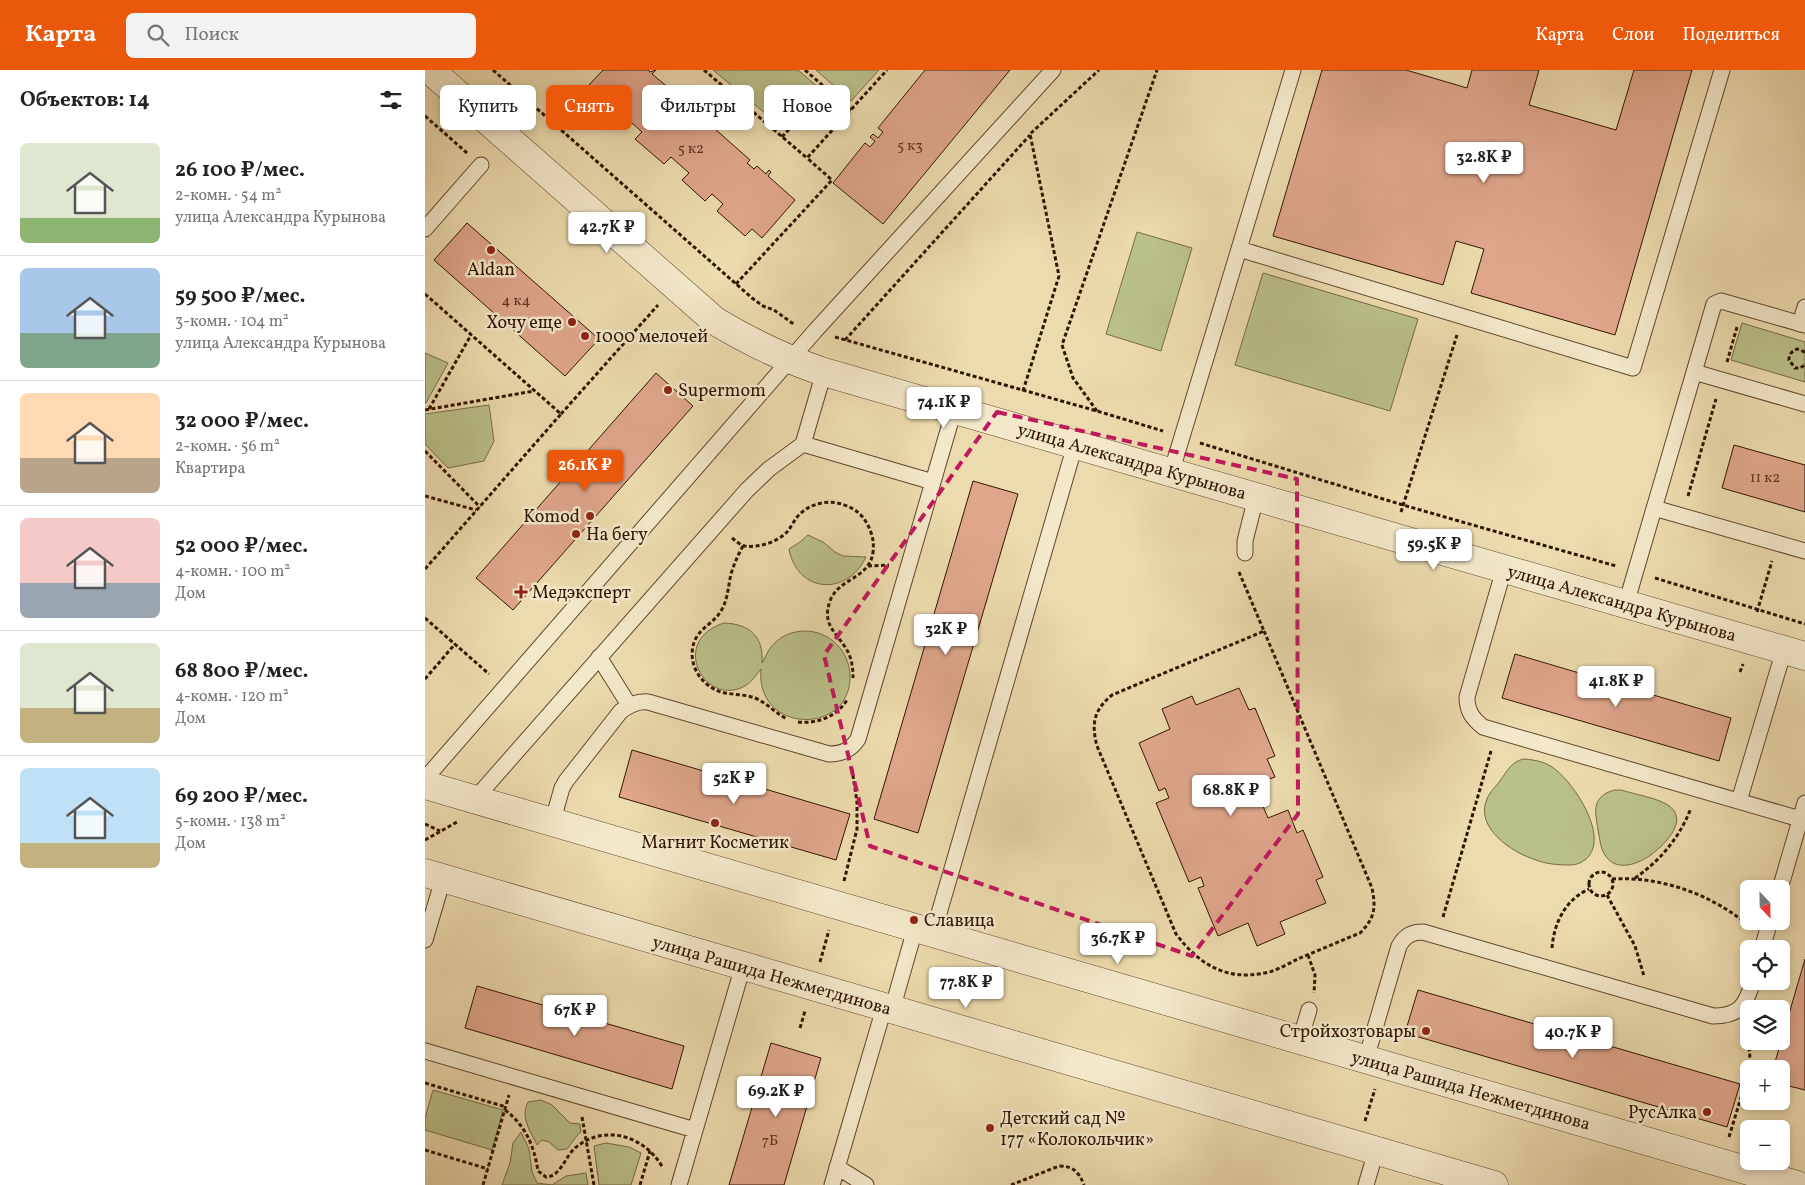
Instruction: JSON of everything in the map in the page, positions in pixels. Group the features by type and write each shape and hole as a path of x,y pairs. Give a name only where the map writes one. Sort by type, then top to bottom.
{"street":[{"name":"улица Александра Курынова","path":"430,70 715,321 742,337 790,360 824,372 954,410 1794,653"},
{"name":"улица Рашида Нежметдинова","path":"425,785 1797,1185"},
{"name":"улица Рашида Нежметдинова","path":"434,876 1494,1185"}],"lane":[{"path":"425,779 815,331 1053,70"},
{"path":"1171,472 1293,70"},
{"path":"1239,249 1633,368 1722,70"},
{"path":"425,229 481,166"},
{"path":"1626,604 1714,304 1721,301 1802,324 1805,307"},
{"path":"474,800 759,478 782,458 803,444 824,372"},
{"path":"1693,372 1805,404"},
{"path":"552,823 562,788 566,781 621,712 629,705 642,701 829,754 837,754 850,749 858,739 954,410"},
{"path":"803,444 933,482"},
{"path":"832,1185 888,1009 924,931 1075,445"},
{"path":"1245,553 1245,541 1256,497"},
{"path":"1654,508 1805,551"},
{"path":"1504,569 1467,697 1467,706 1475,721 1483,727 1800,818"},
{"path":"1739,801 1794,653"},
{"path":"599,657 629,705"},
{"path":"1783,880 1805,803"},
{"path":"426,935 434,876"},
{"path":"1366,1060 1399,946 1403,939 1416,932 1423,932 1713,1016 1724,1016 1734,1013 1745,1003 1750,990"},
{"path":"679,1185 743,966"},
{"path":"1300,1040 1309,1010"},
{"path":"425,1051 695,1130"},
{"path":"1366,1185 1376,1151"},
{"path":"837,1168 866,1185"}],"path":[{"path":"493,70 736,284 759,303 774,310 794,324 1097,411 1805,624"},
{"path":"704,70 832,180 736,284"},
{"path":"805,70 822,85"},
{"path":"807,158 887,70"},
{"path":"845,340 1030,134 1099,70"},
{"path":"1097,411 1073,378 1062,345 1157,70"},
{"path":"425,116 469,155"},
{"path":"782,137 788,130"},
{"path":"1023,391 1059,276 1030,134"},
{"path":"425,294 561,414"},
{"path":"1682,516 1743,307"},
{"path":"425,569 650,315"},
{"path":"1395,537 1403,504 1463,317"},
{"path":"427,409 471,335"},
{"path":"1805,352 1797,349 1789,355 1789,360 1795,368 1805,365"},
{"path":"427,409 534,390"},
{"path":"425,451 480,507"},
{"path":"425,496 476,510"},
{"path":"715,527 743,546 759,545 774,540 787,531 800,514 819,503 841,503 861,515 868,524 872,534 873,556 868,566 857,577 839,587 827,608 830,626 849,654 853,666 852,686"},
{"path":"1740,672 1777,543"},
{"path":"743,546 734,564 728,595 721,612 700,632 695,640 693,659 698,675 705,684 719,691 755,698 785,718 800,722 812,722 823,719 835,713 848,698"},
{"path":"1245,553 1239,555 1239,571 1371,888 1375,903 1373,915 1368,925 1360,932 1265,973 1240,974 1219,970 1203,963 1189,951 1176,934 1097,746 1094,734 1094,721 1098,710 1112,695 1264,632"},
{"path":"425,618 505,688"},
{"path":"425,679 455,644"},
{"path":"1437,936 1497,731"},
{"path":"824,947 857,829 857,802 850,749"},
{"path":"1635,878 1647,870 1671,844 1689,813 1697,789"},
{"path":"425,824 440,831 425,840"},
{"path":"1604,872 1612,879 1613,888 1607,895 1597,896 1589,889 1590,878 1593,874 1604,872"},
{"path":"1612,879 1635,878 1674,886 1702,896 1744,922 1760,940"},
{"path":"1555,970 1552,950 1553,936 1557,923 1563,910 1572,900 1589,889"},
{"path":"1607,895 1638,953 1646,984 1646,996"},
{"path":"1308,955 1316,982 1309,1010"},
{"path":"1734,1013 1749,1047 1751,1060"},
{"path":"483,1185 515,1077"},
{"path":"425,1083 506,1108 528,1135 535,1153 538,1171 546,1178 556,1174 569,1154 586,1141 605,1136 621,1136 637,1141 650,1150 664,1170"},
{"path":"578,1096 594,1185"},
{"path":"1722,1163 1740,1101"},
{"path":"425,1150 488,1169"},
{"path":"640,1185 650,1150"},
{"path":"1011,1185 1059,1166 1067,1166 1078,1172 1084,1185"}],"highlighted area":[{"path":"997,412 1297,479 1298,814 1192,956 870,846 824,655"}],"green space":[{"path":"713,70 798,70 816,85 764,85 764,112 754,104 754,85 731,85"},
{"path":"816,70 879,70 851,101 850,85 833,85"},
{"path":"1137,232 1192,248 1161,351 1106,334"},
{"path":"1263,273 1418,319 1390,411 1235,365"},
{"path":"1742,323 1805,342 1805,382 1731,360"},
{"path":"425,353 448,363 426,403 425,403"},
{"path":"489,405 494,441 484,461 448,468 425,444 425,414"},
{"path":"808,535 823,542 843,556 866,557 858,570 847,579 835,584 823,584 812,581 802,574 794,564 789,549"},
{"path":"724,623 748,629 758,639 761,646 762,663 771,647 784,636 801,631 809,631 826,636 840,648 847,660 850,674 847,694 837,709 822,717 804,720 787,716 773,706 763,691 761,669 745,686 730,690 717,688 706,680 699,670 695,657 698,644 707,632"},
{"path":"1524,759 1541,762 1553,767 1571,786 1586,810 1594,835 1593,846 1589,856 1578,864 1552,864 1527,857 1498,838 1486,820 1484,810 1491,792 1510,767"},
{"path":"1615,790 1652,798 1668,805 1674,811 1677,818 1673,831 1663,844 1647,858 1628,865 1615,864 1610,861 1602,849 1598,830 1597,803 1605,794"},
{"path":"433,1090 503,1110 492,1150 425,1130 425,1118"},
{"path":"541,1100 552,1105 570,1123 580,1124 581,1132 567,1149 558,1150 549,1142 542,1140 537,1145 525,1119 525,1113 528,1102"},
{"path":"521,1132 529,1149 532,1172 537,1183 552,1185 502,1185 510,1163 513,1143"},
{"path":"606,1143 629,1147 641,1153 631,1185 599,1185 594,1146"},
{"path":"586,1173 588,1185 552,1185 566,1176"}],"building":[{"path":"603,70 648,70 650,72 656,70 652,74 665,85 642,85 642,130 716,130 750,160 747,163 754,169 757,166 766,174 769,170 771,172 768,176 795,200 762,238 752,229 745,236 717,211 723,204 712,194 705,201 682,180 689,173 671,157 664,164 635,139 642,132 632,123 632,85 589,85"},
{"path":"925,70 1010,70 883,224 833,183 865,143 870,147 875,141 870,137 873,134 878,138 883,132 878,128"},
{"path":"1322,70 1406,70 1467,88 1472,70 1539,70 1529,105 1616,130 1634,70 1692,70 1615,335 1471,293 1484,249 1456,241 1443,285 1273,236"},
{"path":"467,223 599,339 565,376 434,260"},
{"path":"656,373 693,406 513,610 476,578"},
{"path":"1734,445 1805,465 1805,512 1722,488"},
{"path":"973,481 1018,494 918,833 874,819"},
{"path":"1515,654 1731,718 1719,761 1502,698"},
{"path":"1239,688 1249,710 1255,708 1275,756 1267,759 1275,777 1254,785 1268,818 1288,810 1297,833 1303,830 1323,877 1316,880 1326,903 1280,922 1285,934 1257,946 1248,923 1218,936 1198,888 1204,886 1201,877 1189,882 1156,803 1169,798 1165,788 1159,791 1139,743 1170,729 1162,709 1192,696 1196,705"},
{"path":"632,750 850,814 836,860 619,797"},
{"path":"1805,959 1805,1090 1790,1086 1790,1060 1776,1060 1779,1050 1790,1050 1790,1011"},
{"path":"477,986 684,1046 672,1089 465,1028"},
{"path":"1418,990 1740,1084 1727,1127 1405,1033"},
{"path":"771,1043 821,1058 784,1185 729,1185"}],"place":[{"name":"Aldan","path":"491,250"},
{"name":"Хочу еще","path":"572,322"},
{"name":"1000 мелочей","path":"585,336"},
{"name":"Supermom","path":"668,390"},
{"name":"Komod","path":"590,516"},
{"name":"На бегу","path":"576,534"},
{"name":"Медэксперт","path":"521,592"},
{"name":"Магнит Косметик","path":"715,823"},
{"name":"Славица","path":"914,920"},
{"name":"Стройхозтовары","path":"1426,1031"},
{"name":"РусАлка","path":"1707,1112"},
{"name":"Детский сад № 177 «Колокольчик»","path":"990,1128"}]}
